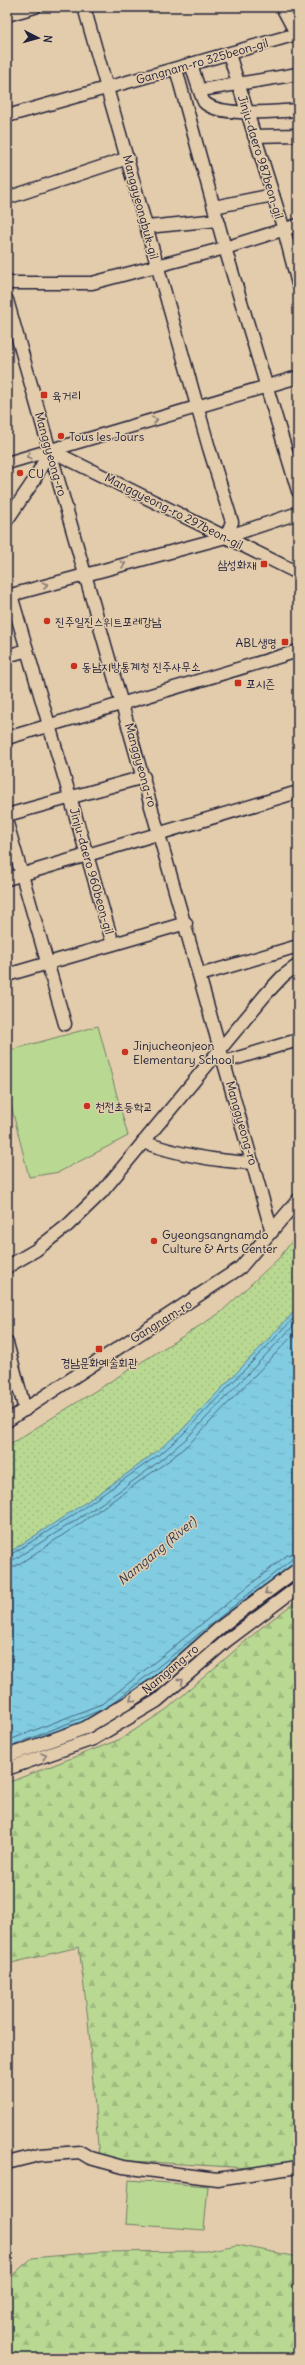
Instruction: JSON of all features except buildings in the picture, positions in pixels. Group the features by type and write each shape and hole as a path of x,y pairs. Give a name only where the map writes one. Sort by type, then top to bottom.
{"street":[{"path":"7,15 35,7"},
{"name":"Manggyeongbuk-gil","path":"84,7 232,522 226,537"},
{"path":"282,7 297,36"},
{"name":"Gangnam-ro 325beon-gil","path":"7,116 297,36"},
{"name":"Jinju-daero 987beon-gil","path":"229,54 284,230 298,284"},
{"path":"191,64 200,90 202,101 206,104 247,114 298,110"},
{"path":"176,69 225,248 268,386 298,491"},
{"path":"200,90 298,74"},
{"path":"254,136 298,135"},
{"path":"7,198 128,158"},
{"path":"214,207 272,195"},
{"path":"147,227 218,220"},
{"path":"7,283 92,283 225,248 298,225"},
{"name":"Manggyeong-ro","path":"7,300 85,574 124,704 272,1232"},
{"path":"7,463 298,377"},
{"path":"7,520 33,482 50,450"},
{"name":"Manggyeong-ro 297beon-gil","path":"50,450 298,573"},
{"path":"9,595 226,537 298,513"},
{"name":"Jinju-daero 960beon-gil","path":"9,595 50,726 113,944 9,974"},
{"path":"7,656 27,650"},
{"path":"7,738 298,651"},
{"name":"Jinju-daero 960beon-gil","path":"71,797 144,777"},
{"path":"7,879 298,792"},
{"path":"7,815 71,797"},
{"path":"7,823 65,1024"},
{"path":"113,944 186,923"},
{"path":"200,975 298,946"},
{"path":"7,1267 36,1250 68,1226 102,1192 266,994 283,976 298,965"},
{"path":"224,1062 298,1040"},
{"path":"143,1142 171,1152 200,1158 253,1163"},
{"name":"Gangnam-ro","path":"7,1422 106,1355 212,1289 240,1268 298,1200"},
{"path":"7,1344 25,1410"},
{"name":"Namgang-ro","path":"7,1756 84,1728 127,1703 157,1683 223,1625 298,1569"},
{"name":"Namgang-ro","path":"7,1769 93,1739 157,1701 225,1642 298,1587"},
{"path":"7,2163 39,2155 80,2152 90,2158 123,2167 217,2179 298,2167"}],"green space":[{"path":"98,1026 128,1136 59,1172 29,1177 7,1089 7,1051"},
{"path":"298,1233 298,1308 180,1432 160,1449 118,1481 7,1554 7,1446 220,1313 280,1257"},
{"path":"298,1600 298,2171 99,2159 88,2019 79,1947 7,1964 7,1783 121,1739 167,1709 262,1627"},
{"path":"129,2180 208,2186 204,2230 126,2224"},
{"path":"237,2245 298,2257 298,2358 7,2358 7,2280 32,2258 98,2252 205,2251"}],"water":[{"name":"Namgang (River)","path":"298,1308 298,1565 112,1716 7,1757 7,1554 118,1481 160,1449 180,1432"}],"place":[{"name":"육거리","path":"44,395"},
{"name":"Tous les Jours","path":"61,436"},
{"name":"CU","path":"20,473"},
{"name":"삼성화재","path":"264,564"},
{"name":"진주일진스위트포레강남","path":"47,621"},
{"name":"ABL생명","path":"285,642"},
{"name":"동남지방통계청 진주사무소","path":"74,666"},
{"name":"포시즌","path":"238,683"},
{"name":"Jinjucheonjeon Elementary School","path":"125,1052"},
{"name":"천전초등학교","path":"87,1106"},
{"name":"Gyeongsangnamdo Culture & Arts Center","path":"154,1241"},
{"name":"경남문화예술회관","path":"99,1349"}]}
